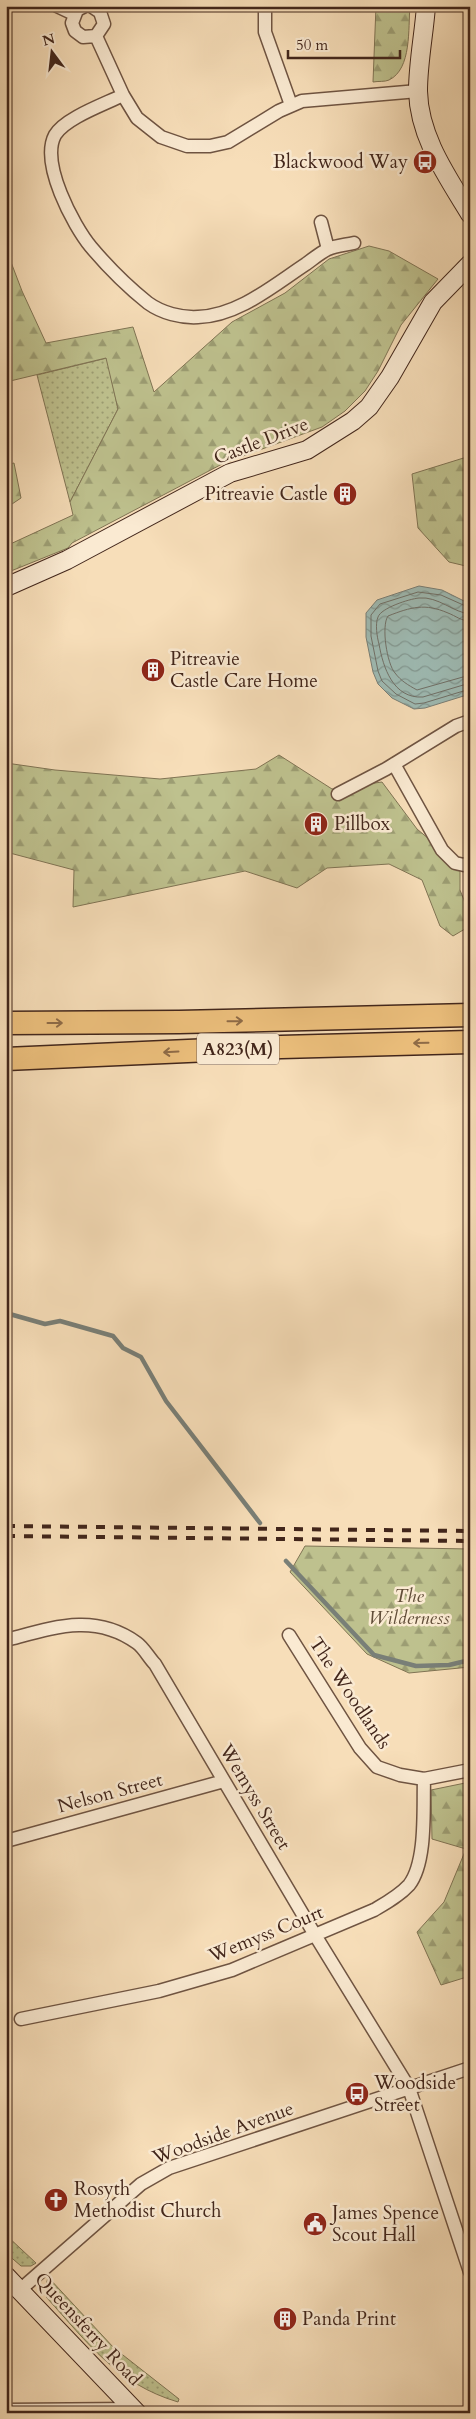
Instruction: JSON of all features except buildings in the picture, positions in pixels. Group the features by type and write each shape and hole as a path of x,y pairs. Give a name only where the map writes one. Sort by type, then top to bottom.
{"highway":[{"name":"A823(M)","path":"6,1023 179,1022 470,1016"},
{"name":"A823(M)","path":"6,1060 280,1047 470,1042"}],"street":[{"path":"57,6 79,10 72,22 75,32 83,37 96,36"},
{"path":"265,6 265,32 290,105"},
{"path":"426,6 418,91 424,124 430,143 470,214"},
{"path":"96,36 104,24 100,8"},
{"path":"96,36 135,115 151,131 170,141 199,147 219,145 239,137 290,105 302,102 418,91"},
{"path":"124,95 89,111 61,129 53,141 52,162 54,175 68,209 83,237 98,255 148,303 171,314 183,316 198,317 220,313 269,289 328,249 354,243"},
{"path":"321,222 328,249"},
{"name":"Castle Drive","path":"6,587 67,560 230,473 307,450 354,421 369,407 390,377 433,302 470,264"},
{"path":"338,794 394,764 456,726 470,721"},
{"path":"394,764 442,850 455,863 464,865 470,863"},
{"name":"Wemyss Street","path":"6,1640 61,1626 87,1624 112,1629 138,1644 155,1664 315,1935 409,2088"},
{"name":"The Woodlands","path":"289,1635 360,1748 377,1767 400,1775 424,1779 470,1770"},
{"name":"Wemyss Court","path":"21,2019 84,2007 193,1982 232,1970 374,1910 394,1899 409,1885 417,1869 421,1851 424,1779"},
{"name":"Nelson Street","path":"6,1841 224,1781"},
{"name":"Woodside Avenue","path":"21,2289 141,2184 169,2168 470,2068"},
{"path":"409,2088 470,2272"},
{"name":"Queensferry Road","path":"6,2276 21,2289 136,2411"},
{"path":"6,2410 136,2411"}],"green space":[{"path":"376,6 410,6 409,36 402,67 396,75 386,81 373,82"},
{"path":"369,246 389,251 438,279 401,325 378,371 365,391 345,411 322,427 224,463 72,543 68,548 6,573 6,546 73,515 70,502 118,409 106,358 6,382 6,249 22,291 46,343 133,327 154,392 232,322 285,293 329,259"},
{"path":"107,358 118,409 70,502 37,375"},
{"path":"470,456 470,567 449,562 418,528 412,474"},
{"path":"14,463 21,498 6,508 6,465"},
{"path":"279,755 332,789 382,782 417,829 442,850 460,870 460,890 470,915 470,926 453,936 440,926 422,880 389,864 327,868 297,888 245,871 73,907 74,870 6,852 6,763 55,770 160,779 256,769"},
{"name":"The Wilderness","path":"305,1546 470,1549 470,1667 409,1673 367,1654 290,1572"},
{"path":"470,1782 470,1976 441,1985 417,1932 444,1902 466,1849 432,1839 431,1790"},
{"path":"6,2235 36,2263 31,2266 21,2266 6,2253"},
{"path":"48,2277 114,2348 179,2399 178,2402 138,2384 121,2373 90,2346 47,2298 45,2290"}],"water":[{"path":"419,586 442,590 470,604 470,694 425,708 414,709 392,698 378,684 373,672 366,637 366,613 377,600"}],"waterway":[{"path":"6,1313 45,1324 60,1321 113,1336 123,1348 141,1357 166,1401 260,1523"},
{"path":"286,1561 374,1655 416,1666 449,1665 470,1660"}],"railway":[{"path":"6,1526 470,1531"},
{"path":"6,1536 470,1541"}],"place":[{"name":"Blackwood Way","path":"425,162"},
{"name":"Pitreavie Castle","path":"345,494"},
{"name":"Pitreavie Castle Care Home","path":"153,670"},
{"name":"Pillbox","path":"316,824"},
{"name":"Woodside Street","path":"357,2094"},
{"name":"Rosyth Methodist Church","path":"56,2200"},
{"name":"James Spence Scout Hall","path":"315,2224"},
{"name":"Panda Print","path":"285,2319"}]}
